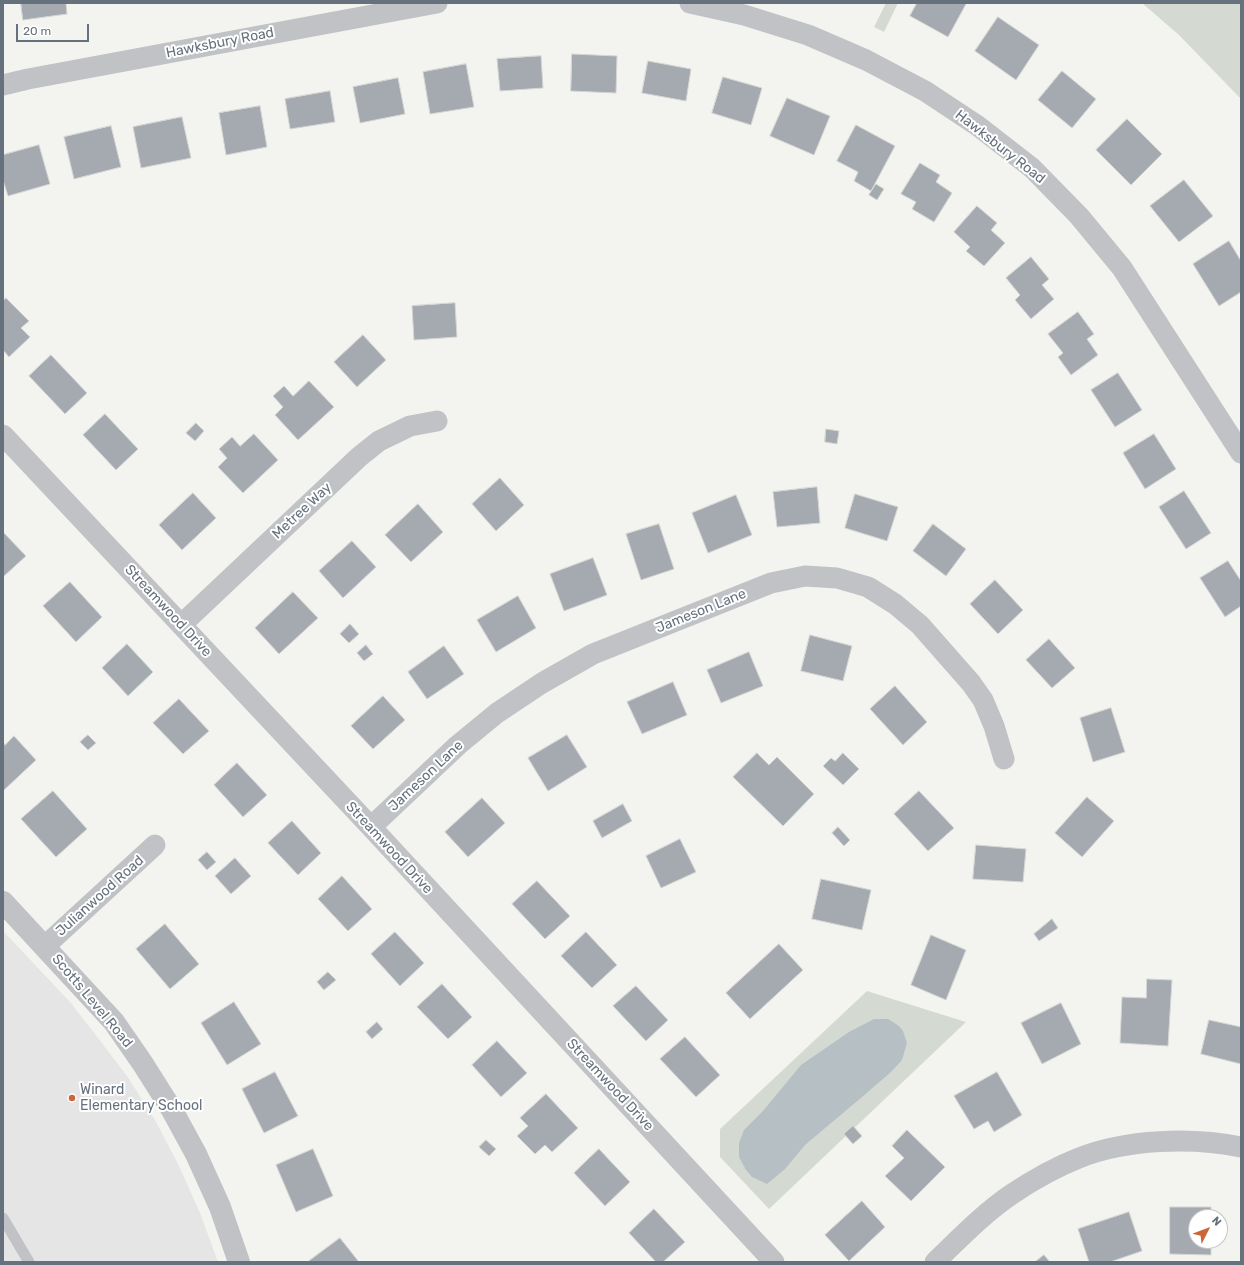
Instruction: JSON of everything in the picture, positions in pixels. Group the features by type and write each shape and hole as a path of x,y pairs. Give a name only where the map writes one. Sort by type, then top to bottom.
{"street":[{"name":"Hawksbury Road","path":"3,85 437,3"},
{"name":"Hawksbury Road","path":"690,3 744,15 808,35 866,60 925,91 978,126 1032,168 1079,216 1122,268 1241,453"},
{"name":"Metree Way","path":"181,625 359,457 379,441 410,426 438,420"},
{"name":"Streamwood Drive","path":"3,435 371,827 774,1262"},
{"name":"Jameson Lane","path":"371,827 458,745 492,717 542,683 593,654 771,583 805,576 837,578 868,587 895,604 920,625 971,683 983,700 994,726 1004,759"},
{"name":"Julianwood Road","path":"45,946 155,845"},
{"name":"Scotts Level Road","path":"3,902 114,1022 143,1064 172,1110 196,1154 217,1200 239,1262"},
{"path":"935,1262 977,1222 1012,1194 1044,1174 1080,1157 1116,1147 1156,1142 1200,1142 1241,1147"}],"lane":[{"path":"3,1218 29,1262"}],"shaded area":[{"path":"886,3 898,3 884,32 874,27"},
{"path":"1142,3 1241,3 1241,99 1179,35"},
{"name":"Winard Elementary School","path":"3,931 70,1002 127,1076 155,1120 178,1164 200,1213 218,1262 3,1262"},
{"path":"867,991 966,1022 769,1209 720,1157 720,1129"},
{"path":"874,1019 888,1019 899,1026 903,1031 907,1043 902,1060 891,1072 805,1145 785,1169 767,1184 752,1177 746,1170 739,1157 739,1143 744,1130 763,1111 801,1065 849,1032"}],"building":[{"path":"21,3 66,3 67,14 23,20"},
{"path":"917,3 966,4 948,37 910,16"},
{"path":"998,17 1039,45 1016,80 975,51"},
{"path":"572,54 617,56 616,93 571,91"},
{"path":"541,56 543,88 500,91 497,59"},
{"path":"648,61 691,69 686,101 642,93"},
{"path":"466,64 474,107 430,114 423,72"},
{"path":"1062,71 1096,99 1072,128 1038,100"},
{"path":"723,77 762,88 751,125 712,113"},
{"path":"398,78 405,114 360,123 353,87"},
{"path":"330,91 335,122 290,129 285,99"},
{"path":"787,98 830,116 814,155 770,136"},
{"path":"260,106 267,147 226,155 219,113"},
{"path":"182,117 191,158 141,168 133,127"},
{"path":"1127,119 1162,154 1131,185 1096,150"},
{"path":"856,125 895,146 871,191 854,181 858,172 837,161"},
{"path":"111,126 121,167 74,179 64,137"},
{"path":"39,145 50,184 8,196 3,180 3,155"},
{"path":"920,163 940,175 936,182 952,193 934,222 912,209 916,202 901,194"},
{"path":"1184,180 1213,216 1179,242 1150,206"},
{"path":"876,184 884,189 877,200 869,195"},
{"path":"977,206 997,223 991,230 1005,243 984,266 966,251 970,247 954,232"},
{"path":"1229,241 1241,261 1241,292 1219,306 1193,264"},
{"path":"1031,257 1049,279 1042,285 1054,299 1031,319 1015,300 1020,295 1006,278"},
{"path":"6,298 29,321 21,328 30,337 9,357 3,350 3,301"},
{"path":"455,303 457,337 414,340 412,306"},
{"path":"1078,312 1094,334 1087,339 1098,355 1071,375 1058,357 1063,353 1048,334"},
{"path":"363,335 386,360 357,387 334,362"},
{"path":"51,355 87,393 65,414 29,376"},
{"path":"1118,373 1142,410 1115,427 1091,390"},
{"path":"309,381 334,407 298,440 275,415 283,407 273,396 284,386 293,396"},
{"path":"105,414 138,449 116,470 83,435"},
{"path":"196,423 204,431 195,441 186,433"},
{"path":"826,429 839,431 837,444 825,442"},
{"path":"254,434 278,460 243,493 218,467 227,458 219,449 232,437 240,446"},
{"path":"1154,434 1176,469 1145,489 1123,453"},
{"path":"500,478 524,505 496,531 472,504"},
{"path":"817,487 820,523 777,527 773,492"},
{"path":"1184,491 1211,533 1186,549 1159,507"},
{"path":"193,493 216,518 182,550 159,525"},
{"path":"855,494 898,507 887,541 845,528"},
{"path":"736,495 752,535 708,553 692,513"},
{"path":"418,504 443,532 411,562 385,535"},
{"path":"659,524 674,569 641,580 626,534"},
{"path":"933,524 966,549 946,576 913,551"},
{"path":"3,532 26,556 3,577"},
{"path":"352,541 376,567 343,598 319,571"},
{"path":"593,558 607,595 564,611 550,574"},
{"path":"1228,561 1241,581 1241,606 1225,617 1200,578"},
{"path":"995,580 1023,610 998,634 970,604"},
{"path":"70,582 102,617 76,642 43,606"},
{"path":"293,592 318,618 279,654 255,628"},
{"path":"518,596 536,628 496,652 477,620"},
{"path":"350,624 359,634 349,643 340,634"},
{"path":"810,635 852,646 843,681 801,671"},
{"path":"1049,639 1075,668 1052,688 1026,660"},
{"path":"127,644 153,672 128,696 102,668"},
{"path":"366,645 373,654 364,661 357,653"},
{"path":"444,646 464,674 427,699 408,672"},
{"path":"749,652 763,686 721,703 707,670"},
{"path":"673,682 687,715 642,734 627,702"},
{"path":"895,686 927,722 903,745 870,709"},
{"path":"383,696 405,720 373,749 351,726"},
{"path":"179,699 209,731 183,754 153,723"},
{"path":"1111,708 1125,752 1093,762 1080,718"},
{"path":"88,735 96,743 88,750 80,742"},
{"path":"567,735 587,767 548,791 528,758"},
{"path":"14,736 36,760 3,791 3,742 5,745"},
{"path":"757,753 769,765 777,757 814,794 783,826 733,777"},
{"path":"843,753 859,769 843,785 823,766 831,758 835,761"},
{"path":"237,763 267,795 243,817 214,785"},
{"path":"53,791 87,829 56,857 21,819"},
{"path":"919,791 954,828 928,851 894,814"},
{"path":"1087,797 1114,821 1082,857 1055,833"},
{"path":"482,798 505,823 468,857 445,832"},
{"path":"623,804 632,821 602,838 593,821"},
{"path":"292,821 321,853 298,875 268,843"},
{"path":"838,827 850,840 844,846 832,833"},
{"path":"680,839 696,872 661,888 646,856"},
{"path":"976,845 1026,849 1023,882 973,879"},
{"path":"207,852 216,862 207,870 198,860"},
{"path":"235,858 251,876 231,894 215,876"},
{"path":"342,876 372,909 348,931 318,899"},
{"path":"821,879 871,890 862,930 812,919"},
{"path":"537,881 570,916 545,939 512,904"},
{"path":"1052,919 1058,928 1039,941 1034,934"},
{"path":"165,924 199,964 170,989 136,949"},
{"path":"395,932 424,963 400,986 371,954"},
{"path":"586,932 617,965 592,988 561,956"},
{"path":"931,935 966,950 946,1000 911,985"},
{"path":"779,944 803,970 750,1019 726,993"},
{"path":"328,972 336,980 324,990 317,982"},
{"path":"1147,979 1172,980 1168,1046 1120,1043 1122,997 1146,998"},
{"path":"442,984 472,1017 448,1039 417,1007"},
{"path":"636,986 668,1020 646,1041 613,1006"},
{"path":"234,1002 261,1044 227,1065 201,1023"},
{"path":"1061,1003 1081,1044 1042,1064 1021,1023"},
{"path":"1209,1020 1241,1027 1241,1064 1201,1054"},
{"path":"377,1022 383,1029 372,1039 366,1032"},
{"path":"685,1037 720,1075 696,1097 660,1059"},
{"path":"497,1041 527,1073 501,1097 472,1065"},
{"path":"275,1072 298,1116 264,1133 242,1089"},
{"path":"997,1072 1022,1115 994,1132 988,1121 974,1129 954,1096"},
{"path":"546,1094 578,1128 552,1152 545,1145 535,1154 517,1136 528,1126 520,1118"},
{"path":"853,1126 862,1136 853,1144 844,1134"},
{"path":"907,1130 945,1167 911,1201 885,1176 904,1158 892,1146"},
{"path":"486,1140 496,1149 489,1156 479,1147"},
{"path":"313,1149 333,1196 296,1212 276,1165"},
{"path":"599,1149 630,1182 605,1206 574,1173"},
{"path":"862,1201 885,1227 849,1261 825,1235"},
{"path":"1170,1207 1211,1207 1211,1209 1188,1209 1188,1249 1211,1249 1211,1255 1170,1254"},
{"path":"654,1209 685,1242 663,1262 656,1262 629,1233"},
{"path":"1129,1212 1142,1251 1110,1262 1089,1262 1078,1229"},
{"path":"340,1238 359,1262 309,1261"},
{"path":"1044,1255 1050,1262 1035,1262"}],"place":[{"name":"Winard Elementary School","path":"72,1098"}]}
